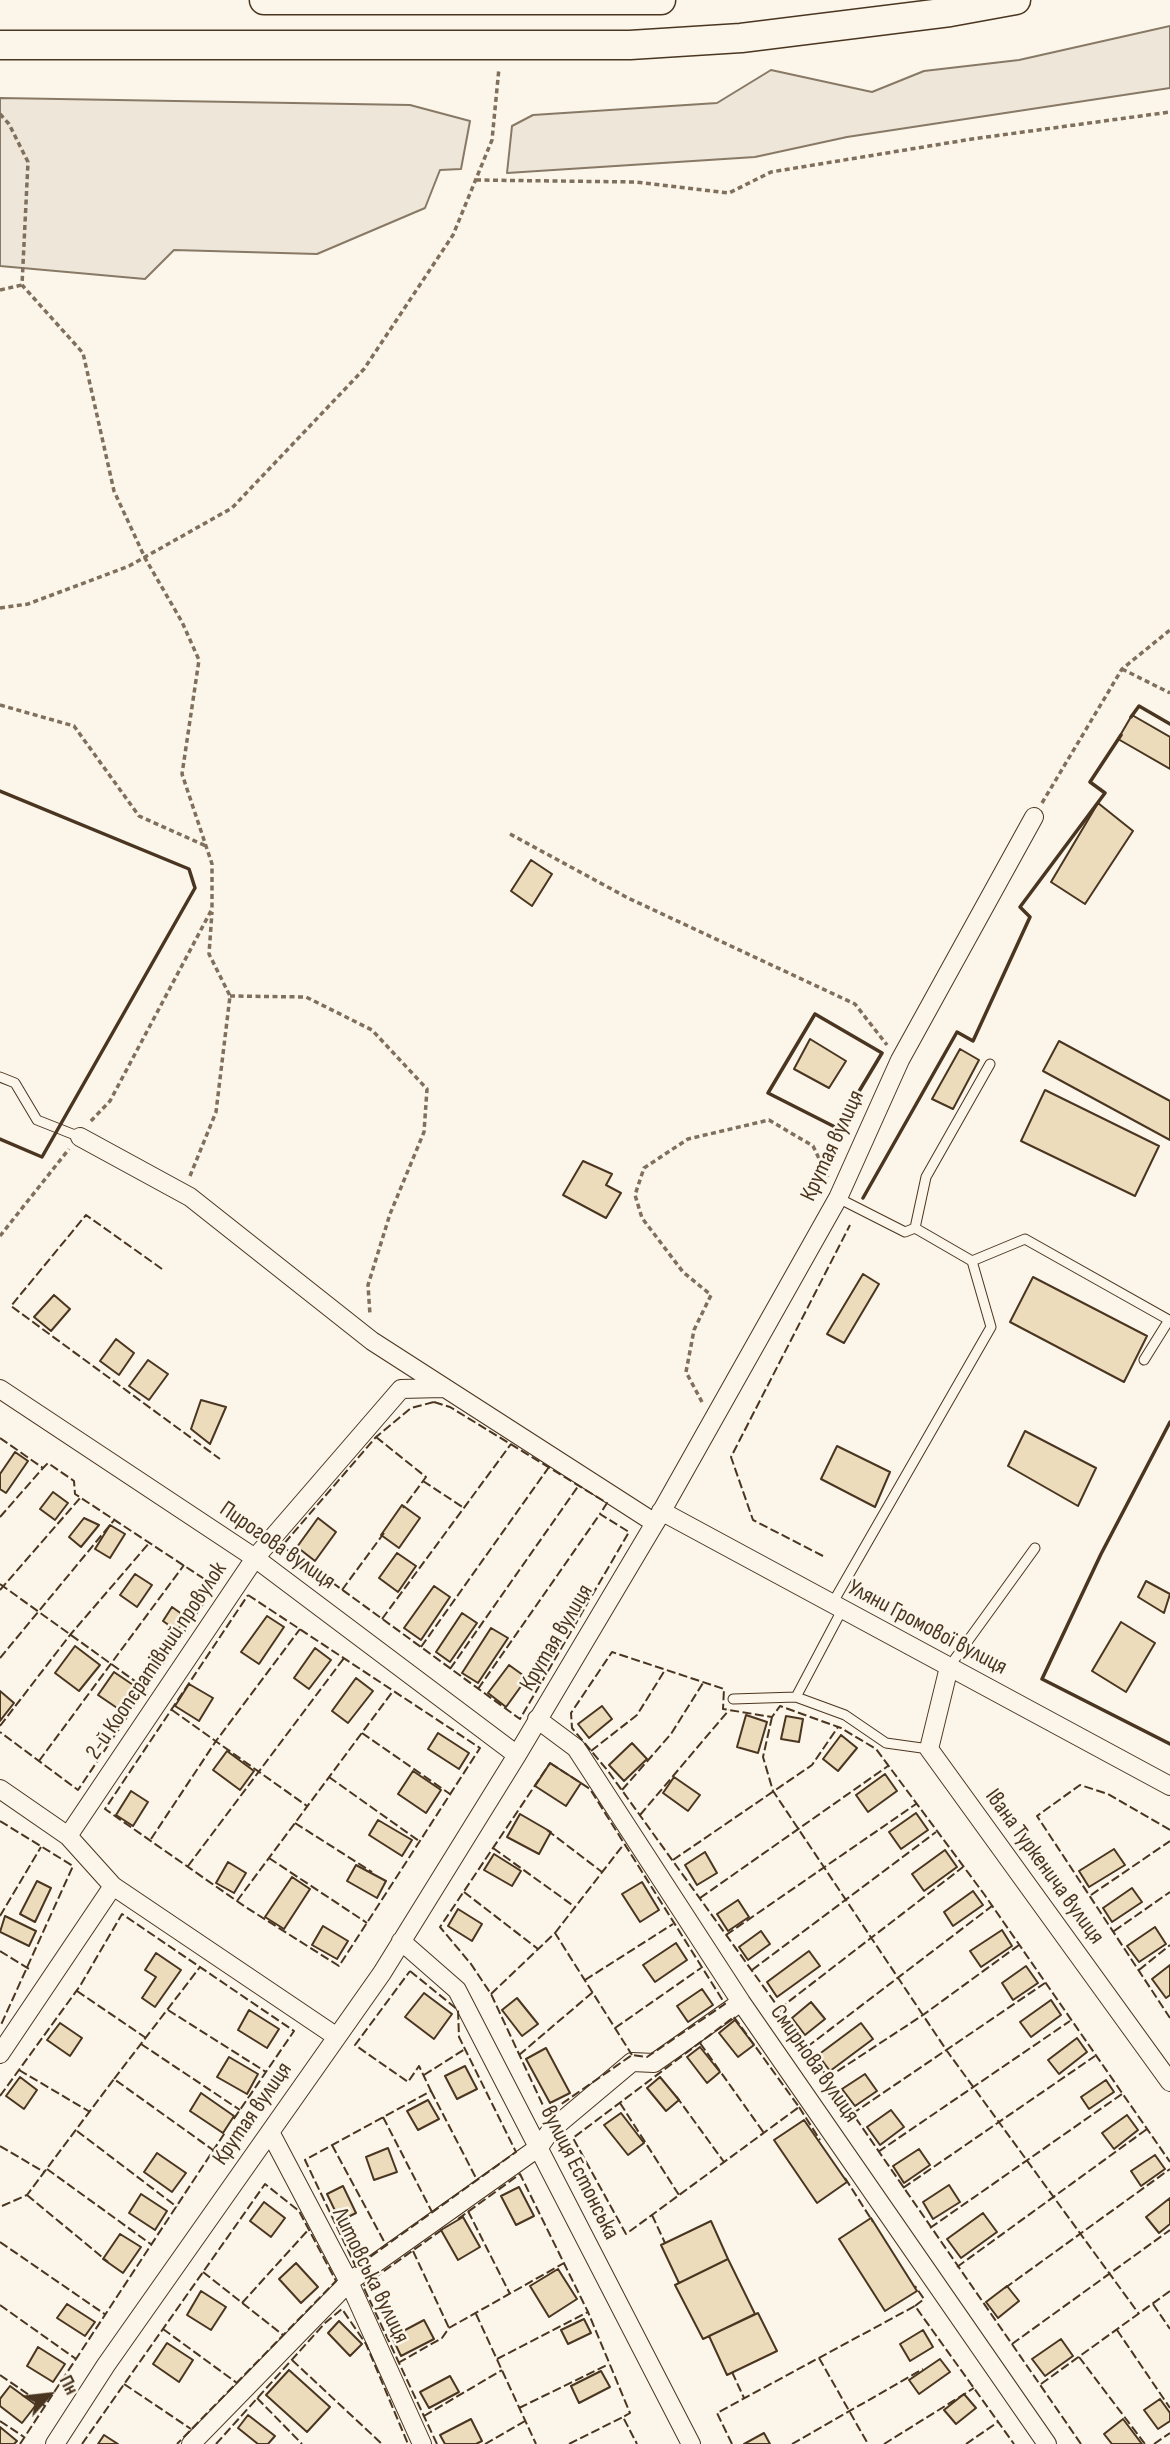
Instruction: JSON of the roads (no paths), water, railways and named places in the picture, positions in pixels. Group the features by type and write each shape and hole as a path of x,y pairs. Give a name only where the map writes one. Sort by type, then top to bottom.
{"main road":[{"path":"264,0 661,0"},
{"path":"0,45 630,45 741,38 950,12 1016,0"}],"street":[{"name":"Крутая вулиця","path":"55,2444 106,2365 337,2037 401,1941 517,1755 658,1517 838,1198 900,1060 1034,817"},
{"name":"Уляни Громової вулиця","path":"79,1136 190,1197 372,1341 443,1388 658,1517 837,1607 1170,1786"},
{"name":"2-й Коопєратівний провулок","path":"68,1836 256,1558 401,1389 443,1388"},
{"name":"Пирогова вулиця","path":"0,1389 256,1558 517,1755"},
{"path":"929,1749 949,1667"},
{"name":"Смирнова вулиця","path":"537,1719 576,1748 741,2002 1047,2444"},
{"name":"Івана Туркенича вулиця","path":"929,1749 1170,2082"},
{"path":"0,1789 68,1836 113,1886 337,2037"},
{"path":"0,2054 113,1886"},
{"name":"вулиця Естонська","path":"401,1941 457,1990 691,2444"},
{"path":"191,2444 349,2282 539,2147 551,2130 632,2062 654,2063 741,2002"},
{"name":"Литовська вулиця","path":"270,2132 349,2282 422,2444"}],"lane":[{"path":"915,1228 926,1177 990,1064"},
{"path":"0,1077 15,1083 37,1120 79,1136"},
{"path":"838,1198 905,1232 915,1228"},
{"path":"796,1697 837,1607 991,1327 972,1261 915,1228"},
{"path":"972,1261 1025,1239 1169,1320 1144,1360"},
{"path":"949,1667 1035,1548"},
{"path":"733,1699 796,1697 845,1715 886,1743 929,1749"}]}
